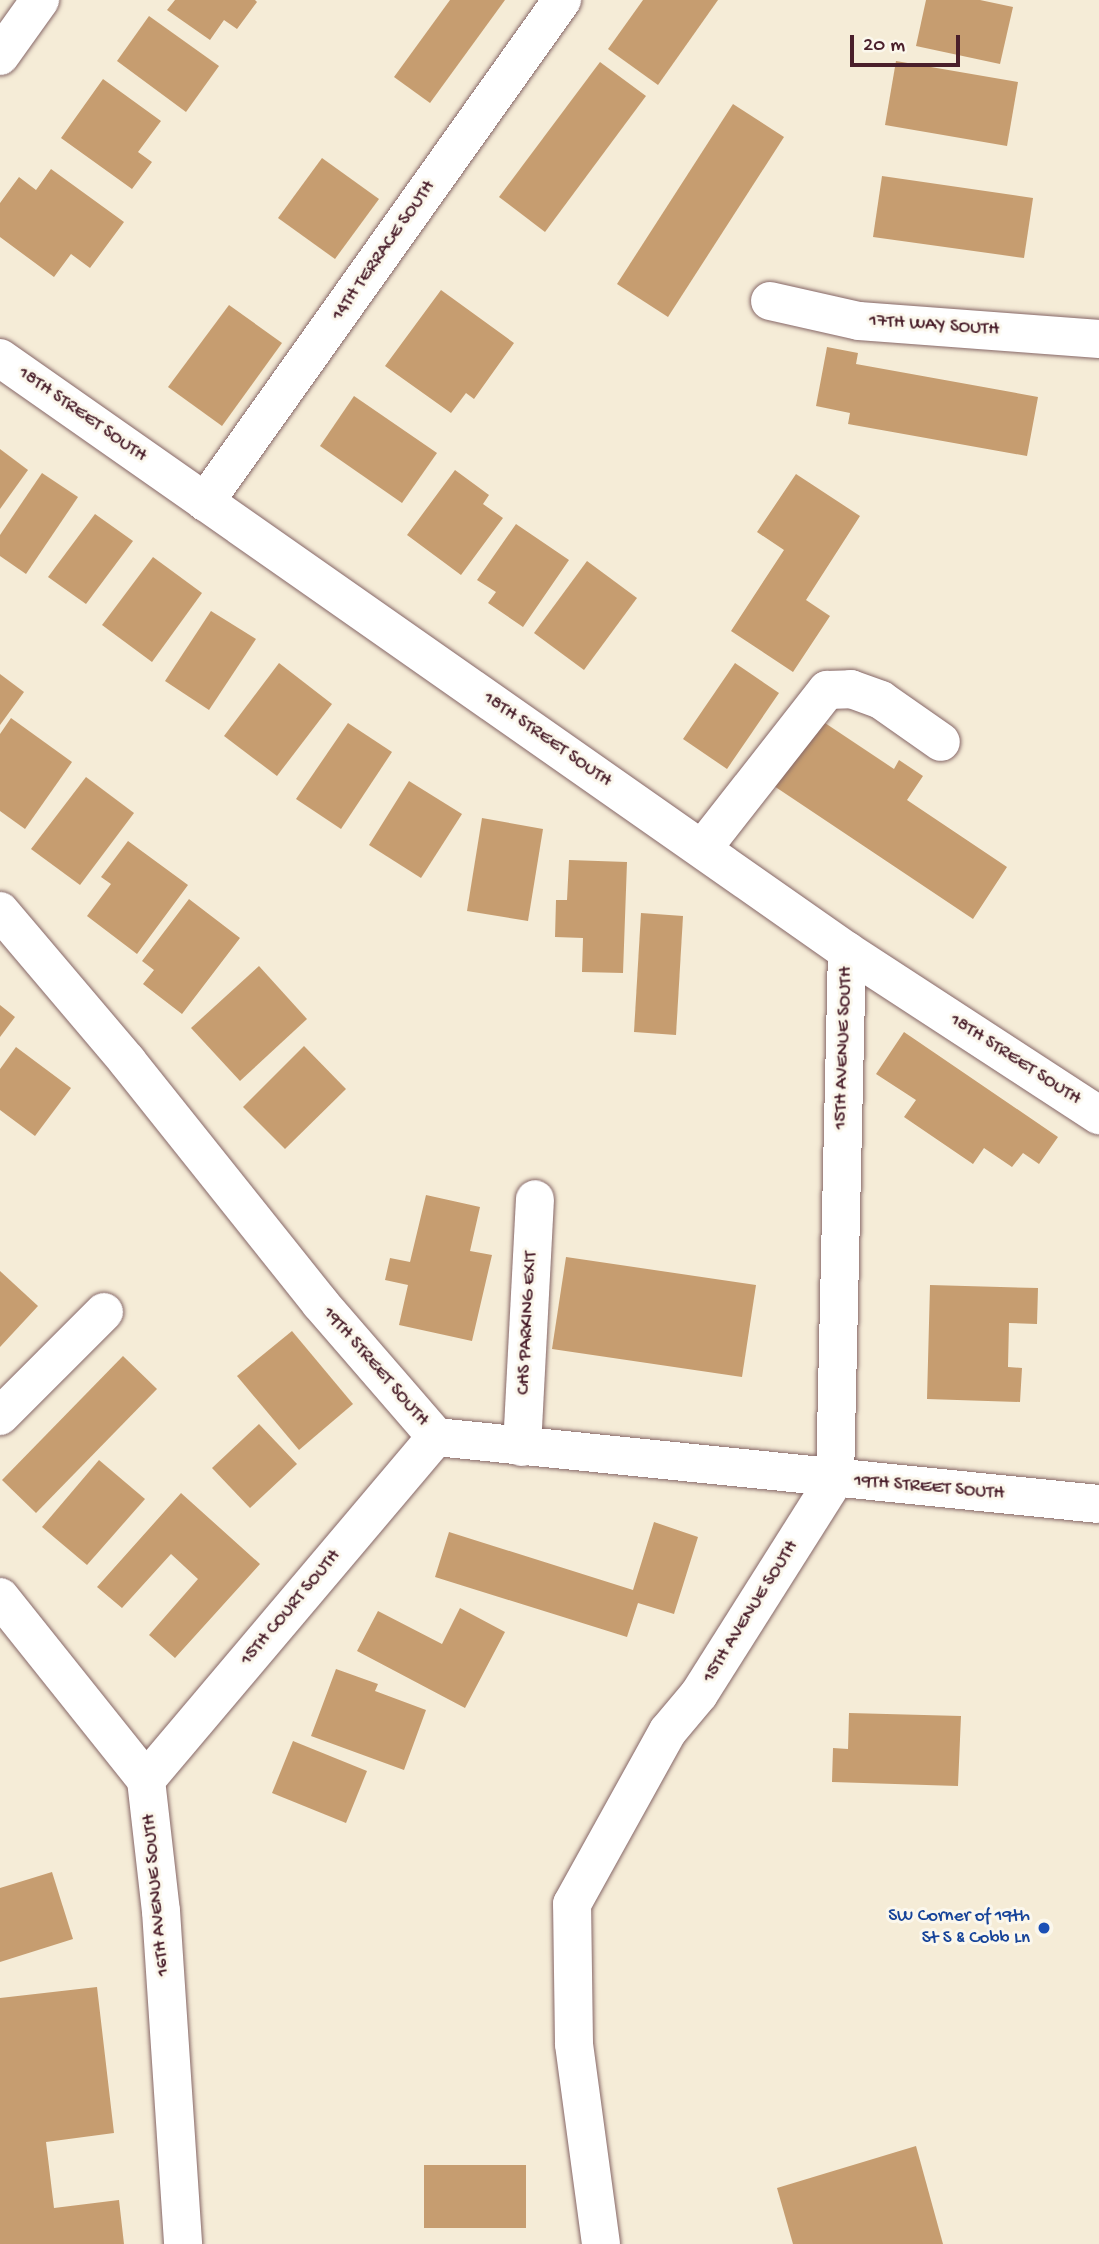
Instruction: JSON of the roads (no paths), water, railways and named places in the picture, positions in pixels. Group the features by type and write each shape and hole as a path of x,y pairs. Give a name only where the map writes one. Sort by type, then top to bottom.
{"street":[{"path":"0,56 40,0"},
{"name":"14TH TERRACE SOUTH","path":"205,502 562,0"},
{"name":"17TH WAY SOUTH","path":"770,302 859,321 1099,339"},
{"name":"18TH STREET SOUTH","path":"0,358 848,951 1099,1115"},
{"path":"703,848 827,690 851,689 881,700 941,742"},
{"name":"19TH STREET SOUTH","path":"0,911 127,1060 320,1303 436,1437 1099,1504"},
{"name":"15TH AVENUE SOUTH","path":"601,2244 574,2044 572,1905 668,1731 699,1694 835,1479 848,951"},
{"name":"CHS PARKING EXIT","path":"522,1447 534,1199"},
{"path":"0,1416 104,1312"},
{"name":"15TH COURT SOUTH","path":"146,1780 436,1437"},
{"path":"0,1597 146,1780"},
{"name":"16TH AVENUE SOUTH","path":"146,1780 161,1911 183,2244"}],"place":[{"name":"SW Corner of 19th St S & Cobb Ln","path":"1044,1928"}]}
